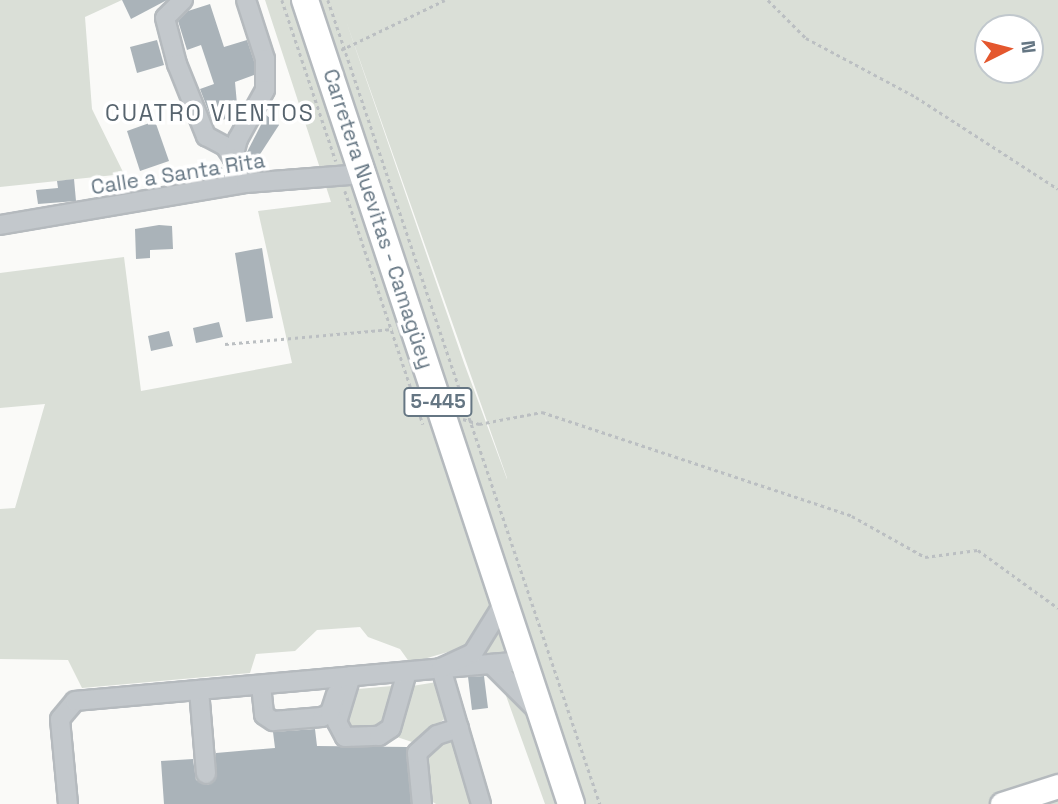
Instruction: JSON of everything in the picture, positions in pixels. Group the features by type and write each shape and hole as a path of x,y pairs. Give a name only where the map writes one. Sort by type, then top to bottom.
{"highway":[{"name":"Carretera Nuevitas - Camagüey","path":"305,0 335,53 352,176 402,326 441,411 523,661 532,705 570,804"}],"main road":[{"path":"1002,804 1058,786"}],"street":[{"path":"183,0 165,18 177,64 206,136 225,146 246,183"},
{"path":"233,158 238,139 265,90 265,59 246,0"},
{"name":"Calle a Santa Rita","path":"0,225 246,183 352,176"},
{"name":"Carretera Nuevitas - Camagüey","path":"489,558 508,585 582,804"},
{"path":"441,668 473,653 504,603"},
{"path":"68,804 62,712 75,701 523,661"},
{"path":"491,664 532,705 560,804"},
{"path":"441,668 481,804"},
{"path":"346,677 337,722 345,737 379,736 390,728 407,671"},
{"path":"261,685 264,715 273,721 322,718 330,713 346,677"},
{"path":"199,690 206,774"},
{"path":"422,804 417,753 437,735 458,728"}],"path":[{"path":"282,0 352,176 402,326 427,435"},
{"path":"328,0 335,53 471,421 600,804"},
{"path":"335,53 445,0"},
{"path":"768,0 806,38 916,97 1058,189"},
{"path":"225,344 402,326"},
{"path":"441,411 480,424 542,412 852,516 925,557 978,550 1058,608"}],"shaded area":[{"path":"0,0 122,0 85,17 92,109 124,174 0,187"},
{"path":"265,0 1058,0 1058,804 545,804 491,654 486,654 489,648 480,623 465,647 410,663 400,649 368,637 360,627 317,630 295,651 256,654 250,673 82,688 68,660 0,659 0,509 15,508 45,404 0,408 0,273 124,257 141,391 292,363 258,211 331,202","holes":["346,21 507,478 464,363"]},
{"path":"437,682 446,718 412,742 394,736 412,686"},
{"path":"392,686 384,721 377,728 352,729 346,720 358,689"},
{"path":"448,740 456,745 473,804 436,804 428,799 425,760 437,743"}],"building":[{"path":"122,0 167,0 131,19"},
{"path":"210,4 224,47 247,40 254,61 254,75 235,82 238,115 213,123 200,89 214,84 201,45 187,50 178,21 188,11"},
{"path":"157,40 164,65 137,73 130,47"},
{"path":"266,115 279,125 255,162 245,156"},
{"path":"155,121 169,161 140,171 127,131"},
{"path":"222,167 223,175 189,181 187,171"},
{"path":"74,179 76,201 38,204 36,190 58,188 57,181"},
{"path":"172,226 173,249 150,250 150,258 136,259 135,229"},
{"path":"262,248 273,318 246,322 235,253"},
{"path":"219,322 223,337 196,343 193,328"},
{"path":"169,331 173,346 151,351 148,336"},
{"path":"484,676 488,708 472,710 468,677"},
{"path":"315,729 317,746 408,747 411,804 164,804 161,761 193,759 196,780 208,785 216,778 216,753 275,748 273,732"}],"district":[{"name":"CUATRO VIENTOS","path":"210,113"}]}
